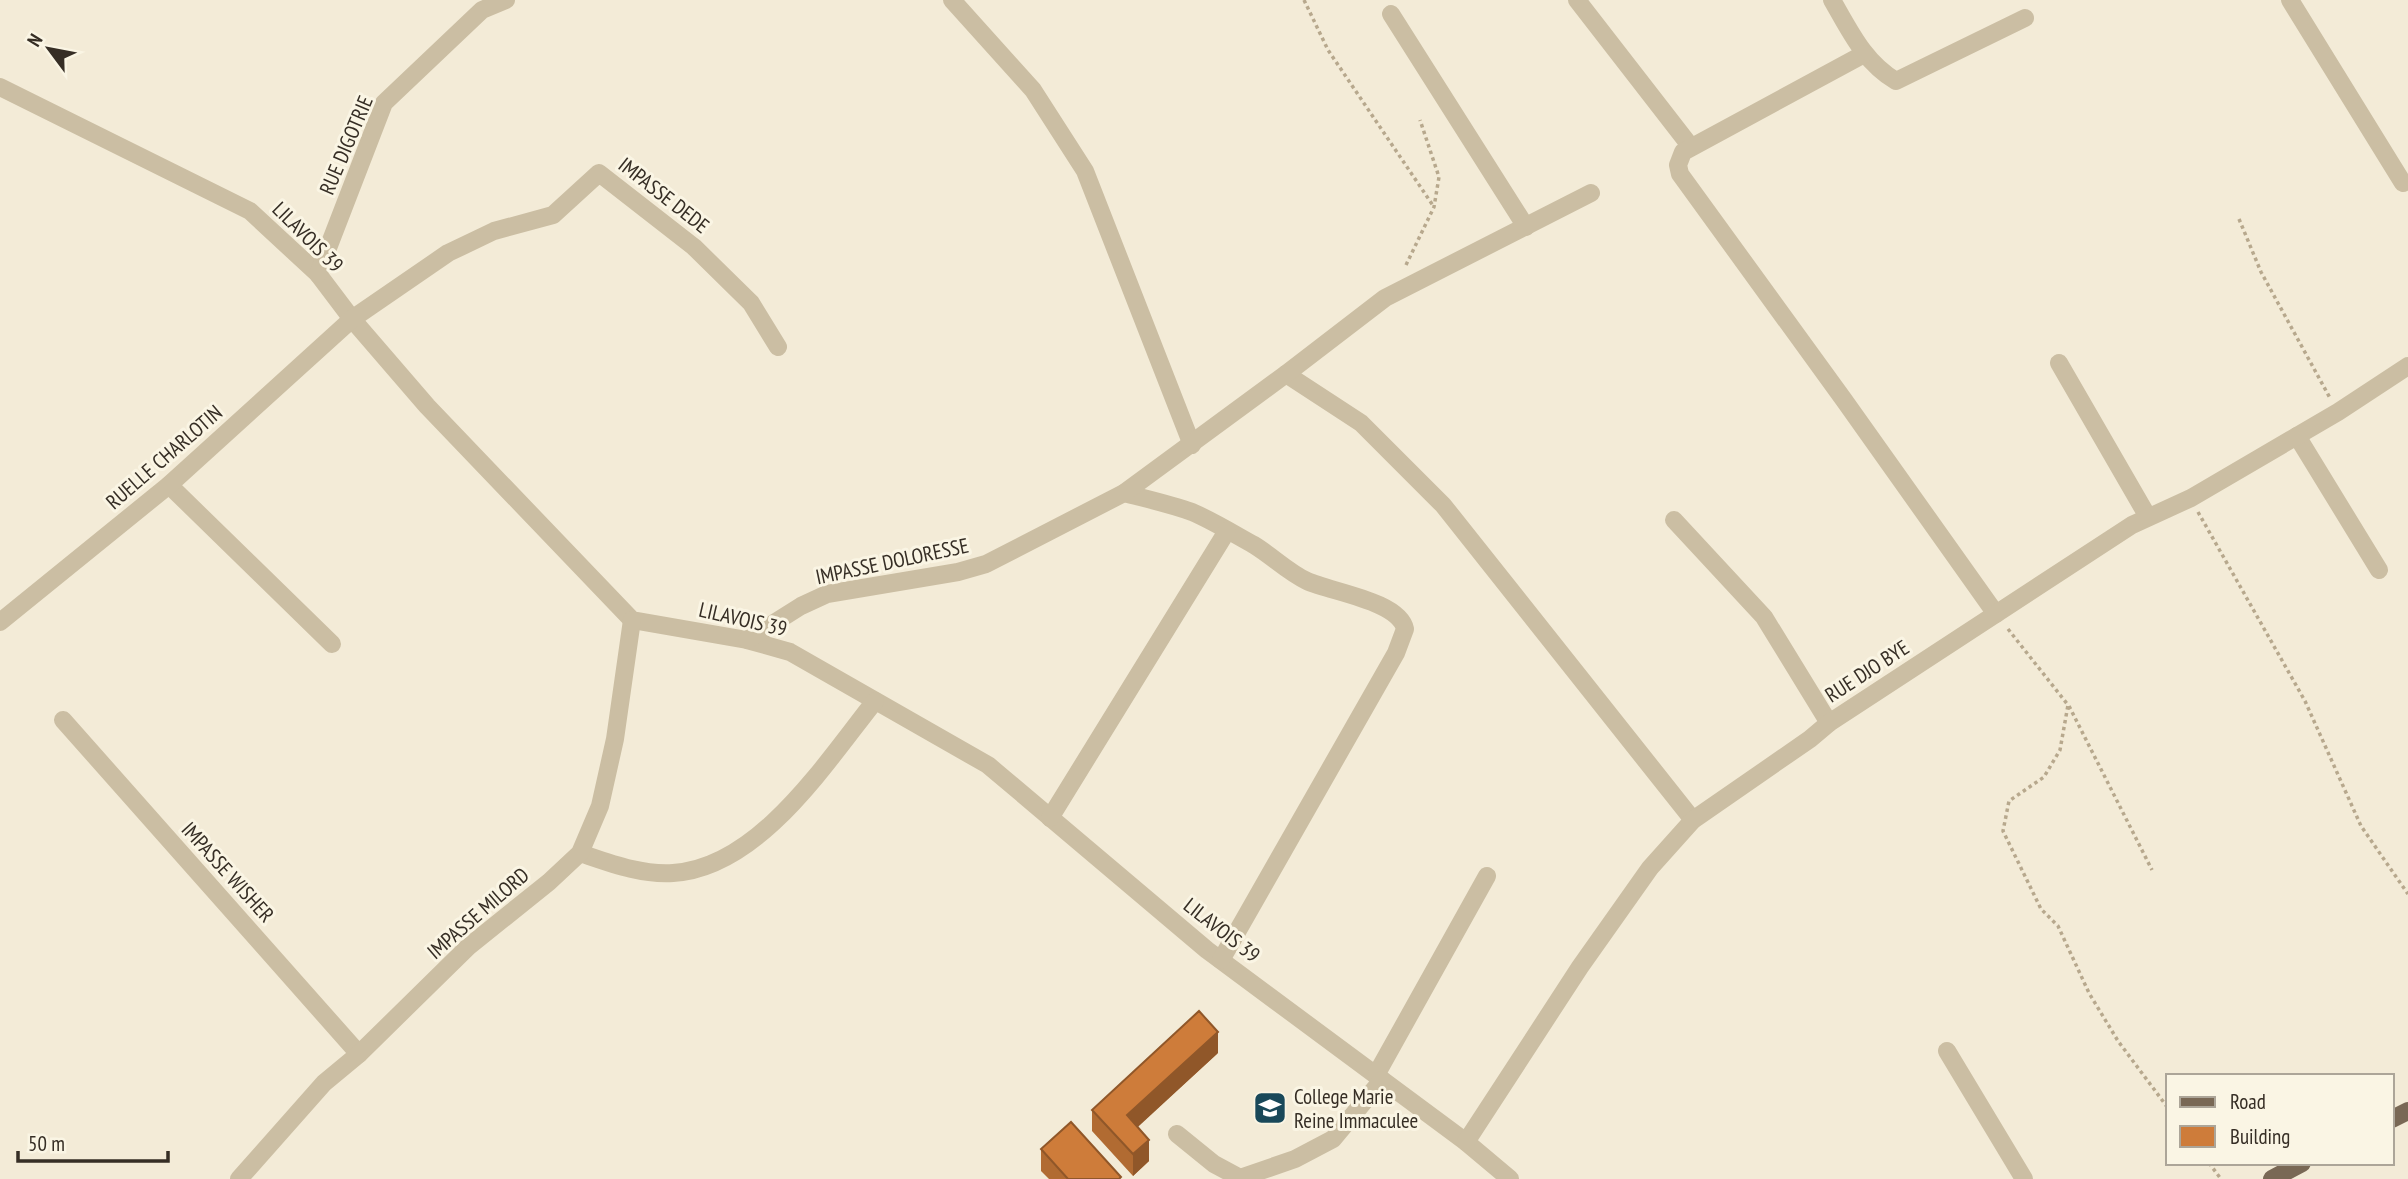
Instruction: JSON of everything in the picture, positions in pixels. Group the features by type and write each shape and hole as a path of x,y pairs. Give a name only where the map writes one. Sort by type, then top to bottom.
{"main road":[{"path":"2281,1177 2299,1165"}],"street":[{"name":"RUE DIGOTRIE","path":"318,274 384,103 482,10 506,0"},
{"path":"952,0 1033,90 1085,171 1192,445"},
{"path":"1577,0 1691,147"},
{"path":"1832,0 1864,54 1881,72 1896,80 2025,18"},
{"path":"2290,0 2403,183"},
{"path":"1391,14 1526,227"},
{"path":"1864,54 1691,147 1680,156 1680,174 1996,614"},
{"name":"LILAVOIS 39","path":"0,87 250,211 318,274 352,320 427,406 632,620 747,640 790,652 988,765 1221,960 1466,1142 1510,1179"},
{"name":"IMPASSE DEDE","path":"352,320 448,253 494,231 553,215 600,173 694,247 751,303 778,347"},
{"name":"IMPASSE DOLORESSE","path":"747,640 801,606 827,594 945,575 986,564 1124,493 1192,445 1385,298 1591,193"},
{"name":"RUELLE CHARLOTIN","path":"0,622 169,485 352,320"},
{"path":"2059,363 2148,517"},
{"name":"RUE DJO BYE","path":"1466,1142 1580,967 1650,868 1693,820 1829,723 2132,525 2191,498 2338,412 2408,366"},
{"path":"1286,374 1360,423 1443,505 1693,820"},
{"path":"2297,436 2379,570"},
{"path":"169,485 332,644"},
{"path":"1124,493 1193,513 1270,555 1299,577 1323,589 1367,600 1385,609 1400,618 1405,629 1396,653 1221,960"},
{"path":"1674,520 1764,617 1829,723"},
{"path":"1050,818 1227,531"},
{"name":"IMPASSE MILORD","path":"239,1179 324,1083 359,1054 468,947 549,882 580,853 600,806 609,766 632,620"},
{"path":"580,853 648,873 701,869 728,857 764,831 800,795 875,701"},
{"name":"IMPASSE WISHER","path":"64,720 359,1054"},
{"path":"1177,1133 1214,1164 1240,1178 1295,1159 1333,1139 1379,1078 1487,876"},
{"path":"1947,1051 2024,1179"}],"path":[{"path":"1304,0 1328,50 1434,207"},
{"path":"1385,298 1402,274 1434,207 1439,177 1420,120"},
{"path":"2239,219 2261,272 2338,412"},
{"path":"2191,498 2305,701 2361,826 2408,894"},
{"path":"1996,614 2068,705 2152,870"},
{"path":"2068,705 2060,750 2044,777 2009,801 2003,831 2041,909 2058,926 2089,993 2118,1041 2166,1105"}],"building":[{"path":"1199,1011 1218,1032 1127,1115 1149,1140 1133,1154 1092,1110"},
{"path":"1071,1122 1121,1177 1119,1179 1068,1179 1041,1149"}],"place":[{"name":"College Marie Reine Immaculee","path":"1270,1108"}]}
